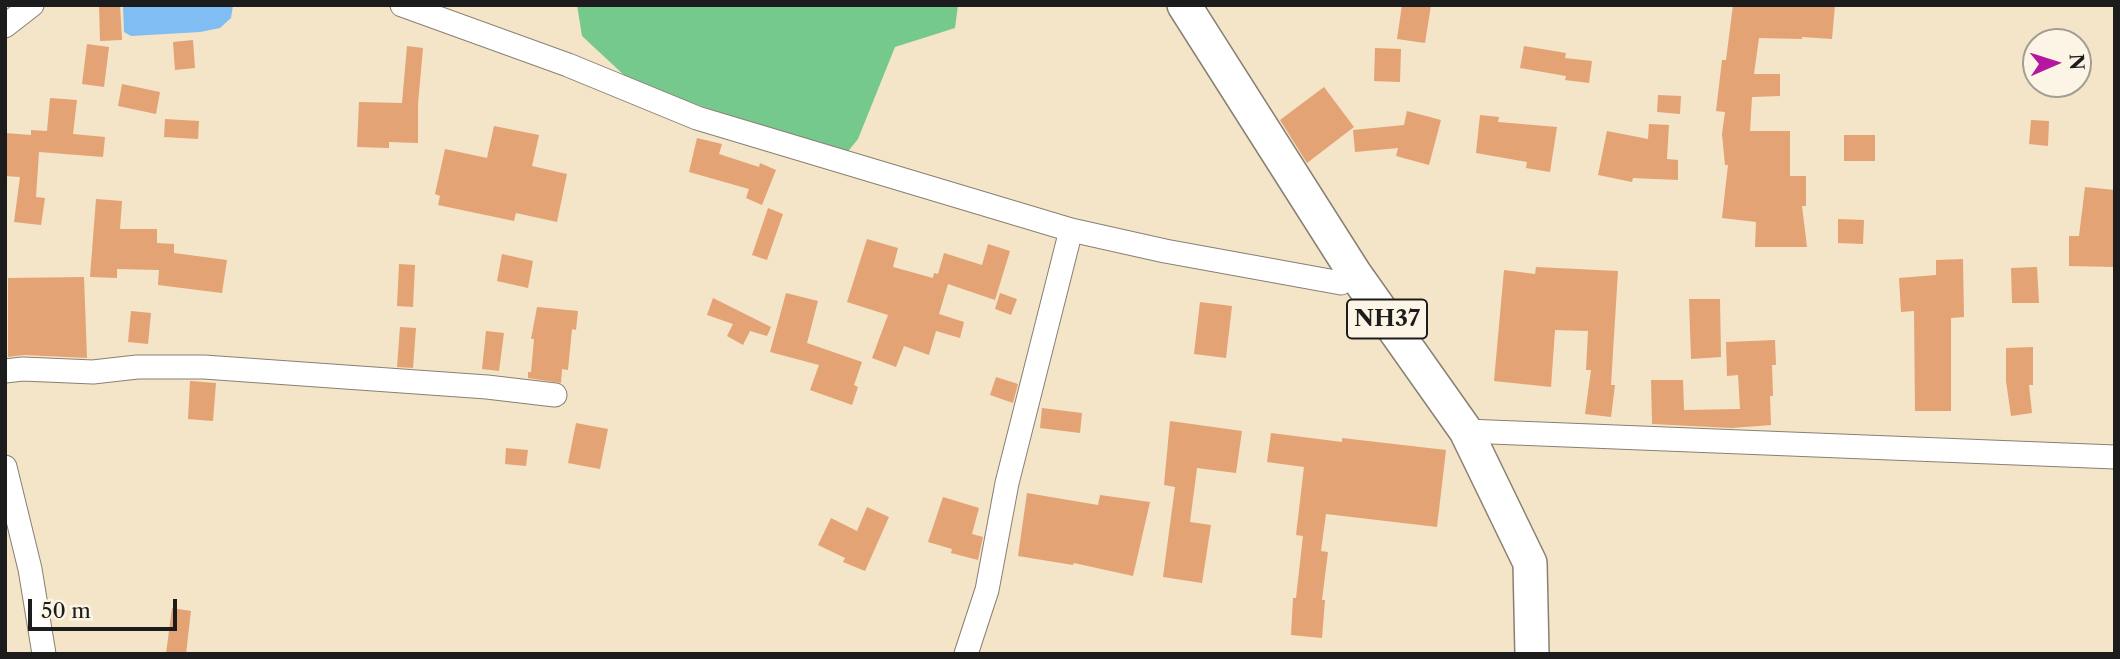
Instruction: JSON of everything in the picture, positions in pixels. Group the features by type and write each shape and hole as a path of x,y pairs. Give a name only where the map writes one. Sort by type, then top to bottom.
{"highway":[{"name":"NH37","path":"1184,5 1355,274 1466,431 1530,563 1532,654"}],"street":[{"path":"5,26 32,5"},
{"path":"402,5 568,65 697,118 1071,230 1165,251 1341,283 1355,274"},
{"path":"966,654 987,590 1007,483 1071,230"},
{"path":"5,371 23,369 93,372 137,367 204,367 487,387 555,395"},
{"path":"1466,431 2115,457"},
{"path":"5,467 30,569 44,654"}],"green space":[{"path":"577,5 958,5 955,28 895,47 858,139 845,155 689,102 625,76 582,36"}],"water":[{"path":"123,5 233,5 231,18 220,28 200,32 131,36 124,32"}],"building":[{"path":"99,5 120,5 122,40 100,41"},
{"path":"1402,5 1431,5 1425,43 1397,39"},
{"path":"1733,5 1835,5 1832,39 1759,38 1754,74 1780,74 1780,96 1752,97 1750,131 1790,131 1790,176 1806,176 1806,206 1802,206 1807,247 1755,247 1756,222 1722,218 1728,165 1725,165 1722,134 1725,112 1716,111 1722,60 1726,60"},
{"path":"193,40 195,68 175,70 173,42"},
{"path":"87,44 109,47 104,87 82,84"},
{"path":"407,46 423,48 418,143 389,142 389,148 357,147 359,102 402,103"},
{"path":"1524,46 1566,53 1565,58 1592,61 1589,83 1565,80 1566,76 1520,68"},
{"path":"1375,48 1401,49 1400,82 1374,81"},
{"path":"122,84 160,92 156,114 118,106"},
{"path":"1324,87 1354,127 1307,163 1280,120"},
{"path":"1658,95 1681,96 1680,114 1657,112"},
{"path":"50,98 77,100 73,134 105,137 103,157 39,152 36,197 45,198 41,225 14,222 20,177 5,176 5,133 31,135 31,130 47,131"},
{"path":"1407,111 1441,120 1429,165 1396,156 1398,148 1355,152 1353,130 1404,125"},
{"path":"1480,115 1499,117 1498,122 1557,127 1550,172 1526,168 1527,162 1476,153"},
{"path":"165,119 199,121 198,139 164,137"},
{"path":"2031,120 2049,121 2048,146 2029,144"},
{"path":"1649,124 1669,125 1667,159 1678,160 1678,180 1633,178 1632,182 1598,175 1607,131 1648,139"},
{"path":"494,126 539,135 532,166 567,174 557,222 516,213 514,221 438,205 440,196 435,194 445,149 487,158"},
{"path":"1844,135 1875,135 1875,161 1844,161"},
{"path":"697,138 722,144 719,154 759,167 760,163 776,170 762,205 746,198 749,189 689,172"},
{"path":"2085,187 2115,190 2115,267 2069,266 2069,236 2079,236"},
{"path":"96,199 122,201 120,229 157,229 157,243 174,244 174,253 227,260 222,293 158,285 159,270 117,269 117,278 90,277"},
{"path":"768,208 783,214 767,260 752,255"},
{"path":"1838,219 1864,220 1863,244 1838,243"},
{"path":"867,239 898,248 893,267 933,278 934,273 938,274 944,253 982,265 988,244 1010,251 995,300 948,284 939,314 964,322 960,338 936,331 929,355 904,346 896,367 872,358 888,315 847,302"},
{"path":"502,254 533,261 528,288 497,281"},
{"path":"1963,259 1964,317 1951,318 1951,411 1915,411 1914,311 1901,312 1899,278 1936,275 1936,260"},
{"path":"399,264 415,265 413,307 397,306"},
{"path":"1536,267 1618,271 1611,385 1615,385 1611,417 1585,414 1591,370 1586,370 1588,331 1555,330 1551,387 1494,381 1504,270 1535,274"},
{"path":"2037,267 2039,303 2012,303 2011,268"},
{"path":"84,277 87,358 24,355 8,357 8,278"},
{"path":"786,293 818,301 807,343 862,362 854,385 858,387 852,405 810,390 819,365 770,352"},
{"path":"1000,293 1017,299 1011,315 995,309"},
{"path":"713,298 771,327 767,336 750,331 743,345 727,336 733,324 707,315"},
{"path":"1689,299 1720,299 1721,357 1691,359"},
{"path":"1200,302 1232,306 1226,358 1194,354"},
{"path":"537,307 578,311 576,330 572,329 568,370 562,369 561,383 528,378 528,372 531,372 534,339 531,339"},
{"path":"131,311 151,313 148,344 128,342"},
{"path":"400,327 416,328 413,368 397,367"},
{"path":"486,331 504,333 499,371 482,369"},
{"path":"1775,340 1776,365 1772,365 1773,396 1770,396 1771,425 1732,428 1652,424 1651,380 1683,380 1684,410 1740,409 1738,375 1727,376 1726,342"},
{"path":"2033,347 2033,385 2029,385 2032,413 2011,416 2006,381 2006,348"},
{"path":"996,377 1018,384 1013,403 990,395"},
{"path":"190,381 216,383 213,421 188,419"},
{"path":"1042,408 1082,413 1080,433 1040,428"},
{"path":"1170,421 1242,431 1236,473 1197,468 1190,522 1211,525 1202,583 1163,577 1175,487 1164,485"},
{"path":"576,423 608,429 600,469 568,463"},
{"path":"1271,433 1446,450 1437,527 1326,514 1321,551 1328,552 1322,600 1325,600 1322,638 1291,635 1293,598 1296,598 1303,536 1296,535 1304,467 1267,462"},
{"path":"506,448 528,450 526,466 505,464"},
{"path":"1027,493 1098,505 1100,495 1150,502 1133,576 1074,563 1073,565 1018,556"},
{"path":"943,497 979,508 972,534 983,537 978,560 951,553 952,549 928,542"},
{"path":"867,507 889,517 865,571 843,562 845,558 818,545 831,518 857,531"},
{"path":"172,608 191,611 186,654 166,654"}]}
